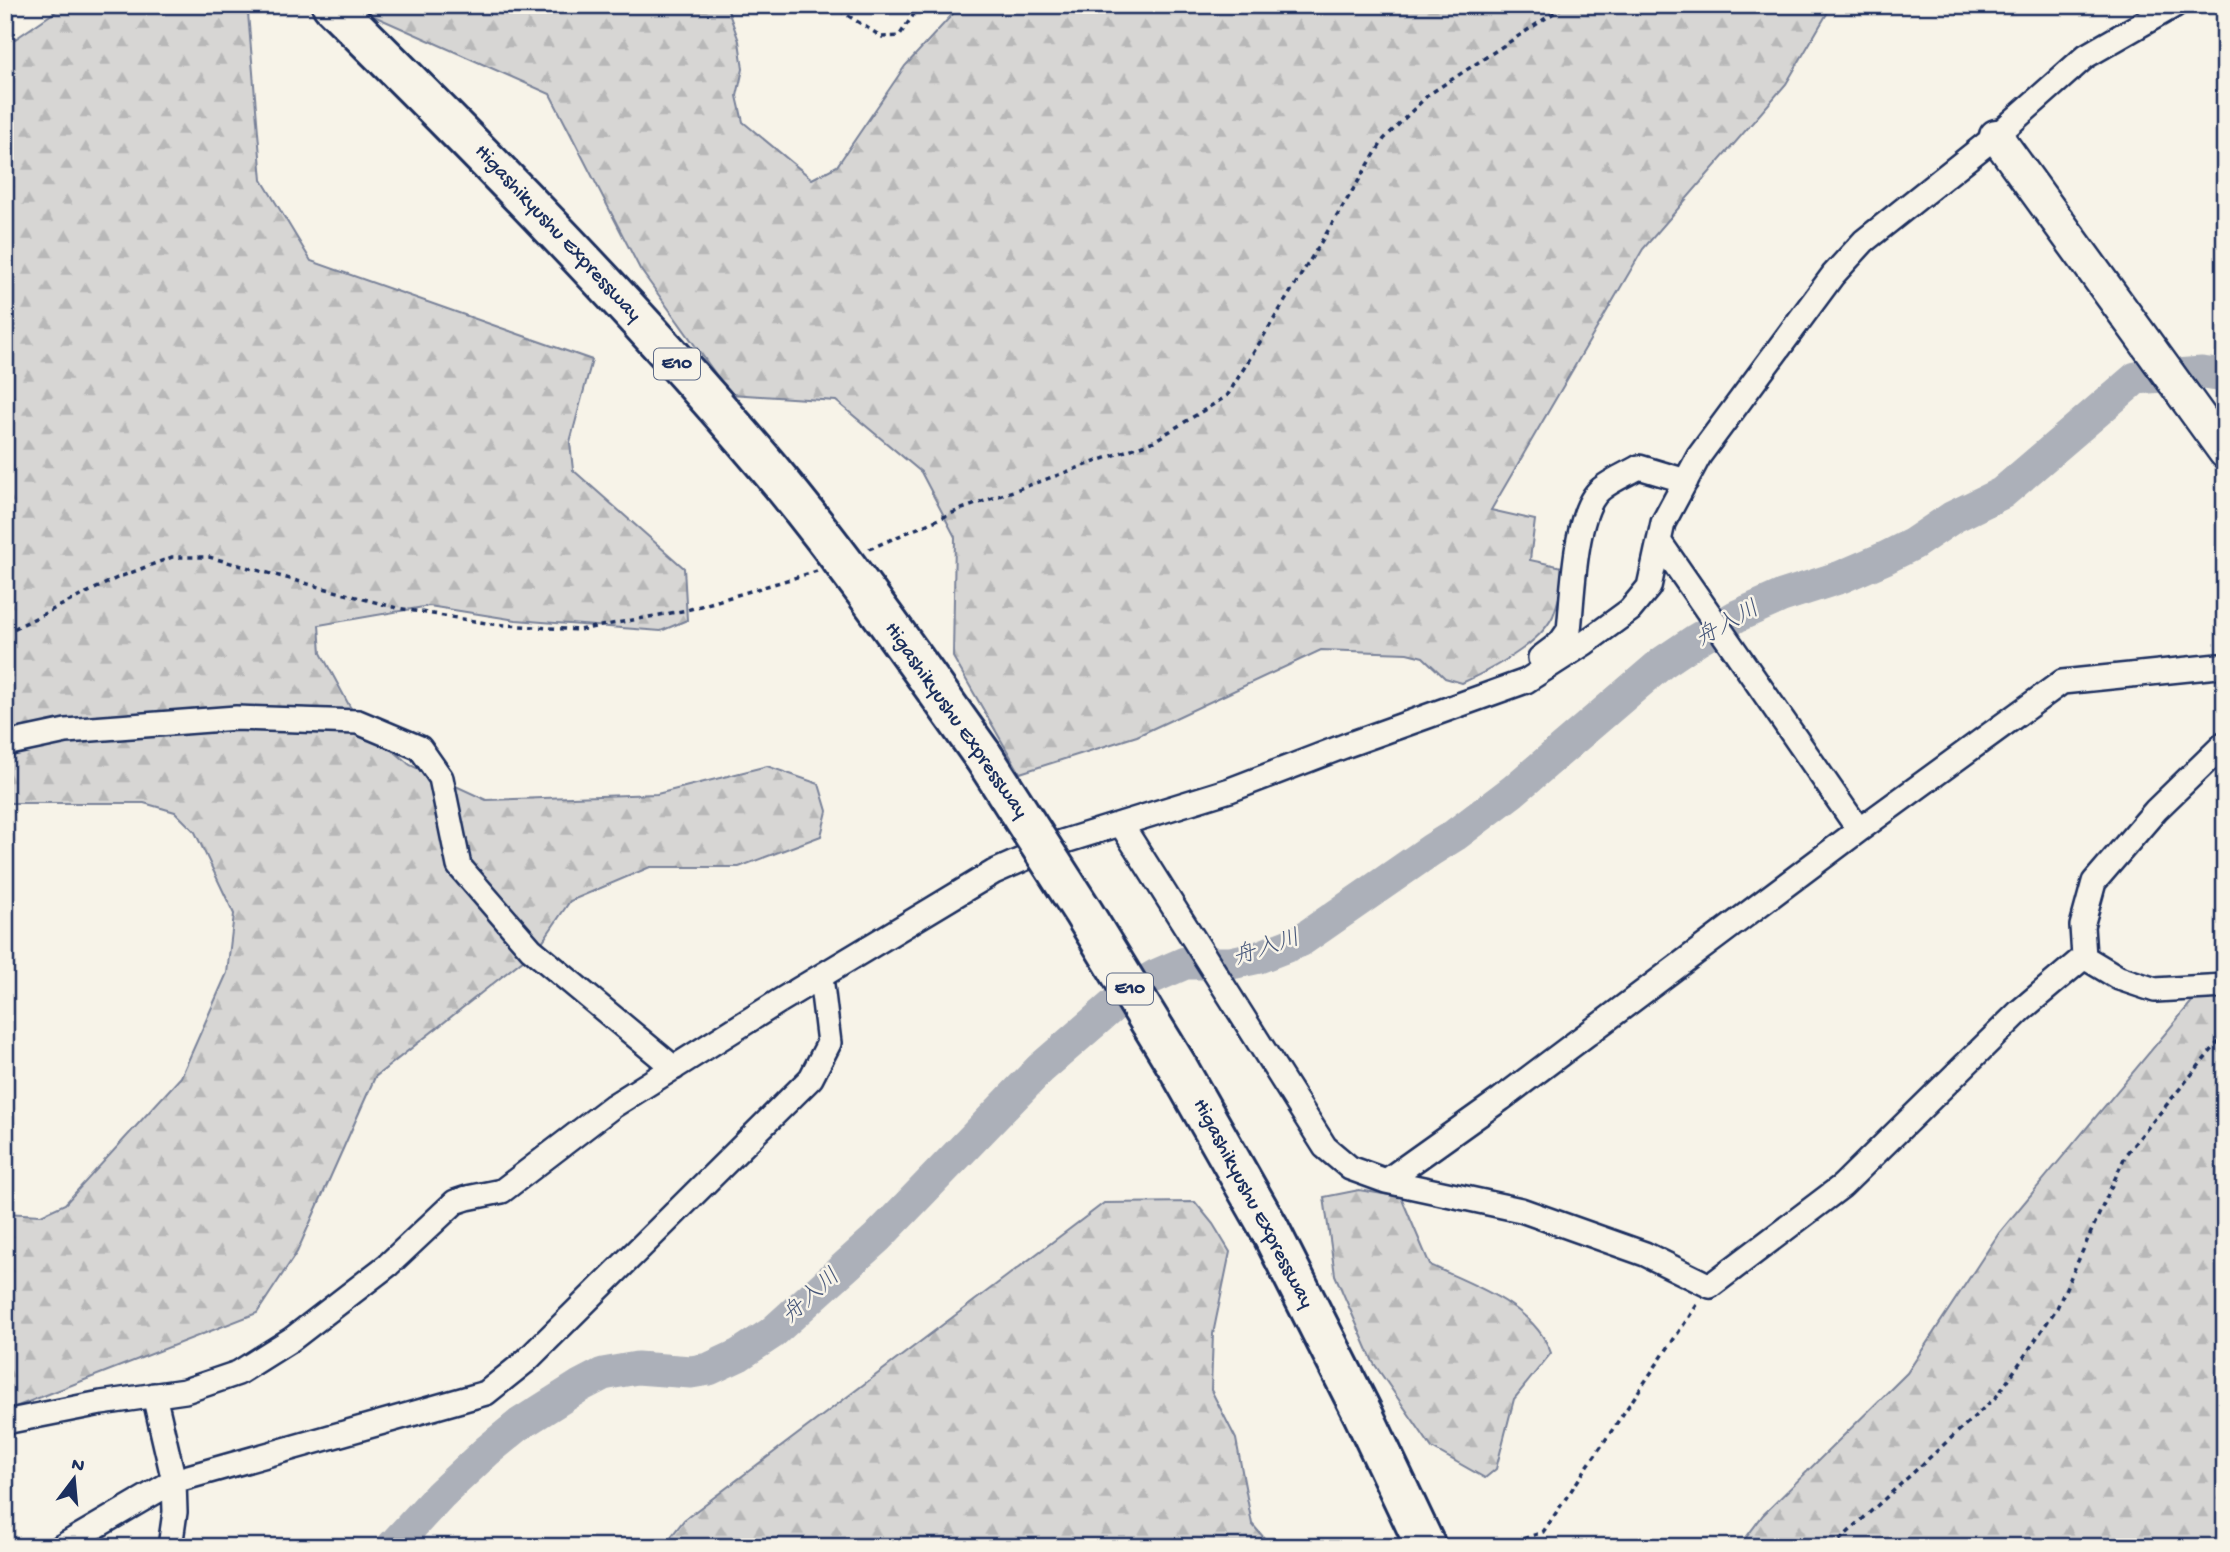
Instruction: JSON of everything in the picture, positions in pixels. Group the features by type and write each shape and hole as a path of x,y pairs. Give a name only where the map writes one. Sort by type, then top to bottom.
{"highway":[{"name":"Higashikyushu Expressway","path":"331,5 477,148 624,303 769,468 879,611 983,756 1170,1054 1269,1228 1363,1414 1426,1547"}],"street":[{"path":"5,1422 185,1391 238,1373 292,1339 388,1265 455,1202 502,1191 613,1106 994,872 1062,842 1230,790 1526,681 1586,643 1630,611 1649,587 1663,523 1699,456 1833,275 1864,241 1996,136 2086,56 2175,5"},
{"path":"1996,136 2225,452"},
{"path":"1526,681 1525,671 1560,643 1569,630 1580,530 1599,490 1639,467 1686,481"},
{"path":"1659,541 1860,830"},
{"path":"1386,1181 1501,1099 2062,682 2218,666 2225,668"},
{"path":"5,744 66,731 236,718 358,722 420,748 441,778 459,866 531,949 674,1068"},
{"path":"2084,957 2082,926 2094,882 2157,810 2225,743"},
{"path":"1121,824 1325,1147 1350,1168 1386,1181 1521,1210 1645,1254 1710,1286 1842,1186 2020,1011 2084,957"},
{"path":"2084,957 2119,978 2155,990 2225,986"},
{"path":"61,1547 174,1481 485,1393 526,1361 811,1078 829,1044 821,976"},
{"path":"154,1395 174,1481 175,1512 170,1547"}],"path":[{"path":"831,5 882,37 899,36 920,5"},
{"path":"863,552 962,509 1154,441 1227,396 1384,139 1428,95 1566,5"},
{"path":"5,633 117,578 172,556 209,557 397,608 492,624 579,630 687,610 825,568"},
{"path":"1832,1547 1998,1395 2057,1308 2126,1154 2225,1034"},
{"path":"1514,1542 1543,1532 1710,1286"}],"green space":[{"path":"65,5 239,5 248,13 262,180 311,261 592,360 570,442 573,470 684,568 687,620 661,631 516,620 429,606 319,625 321,653 350,707 368,729 410,765 486,800 657,794 767,766 819,784 827,811 821,836 739,867 650,867 570,901 538,948 375,1077 297,1252 257,1313 5,1411 5,1213 41,1215 65,1204 181,1077 227,973 234,914 195,832 175,812 144,803 5,803 5,46"},
{"path":"365,5 726,5 739,41 743,69 737,96 743,122 812,179 837,166 905,66 961,5 1832,5 1786,84 1643,249 1491,510 1535,520 1530,560 1567,568 1553,616 1537,637 1499,664 1462,683 1445,678 1423,657 1407,653 1321,650 1137,736 1020,773 953,657 955,537 921,472 836,401 730,394 640,269 550,94 367,13"},
{"path":"2225,979 2225,1547 1739,1547 1763,1515 1907,1373 1999,1233 2199,993"},
{"path":"1359,1190 1401,1197 1430,1265 1483,1289 1517,1309 1543,1336 1551,1353 1514,1399 1496,1469 1485,1478 1432,1448 1373,1362 1335,1275 1324,1197"},
{"path":"1195,1202 1213,1224 1230,1252 1213,1334 1211,1390 1236,1439 1252,1524 1272,1547 663,1547 684,1520 1104,1203"}],"waterway":[{"name":"舟入川","path":"392,1547 440,1495 487,1451 520,1424 580,1386 603,1374 637,1368 691,1372 709,1369 739,1355 772,1333 877,1238 1040,1069 1131,990 1185,963 1231,963 1259,957 1300,941 1455,835 1513,791 1662,663 1696,640 1737,616 1782,596 1841,577 1885,558 1913,544 1953,517 2002,493 2136,378 2202,373 2225,376"}]}
